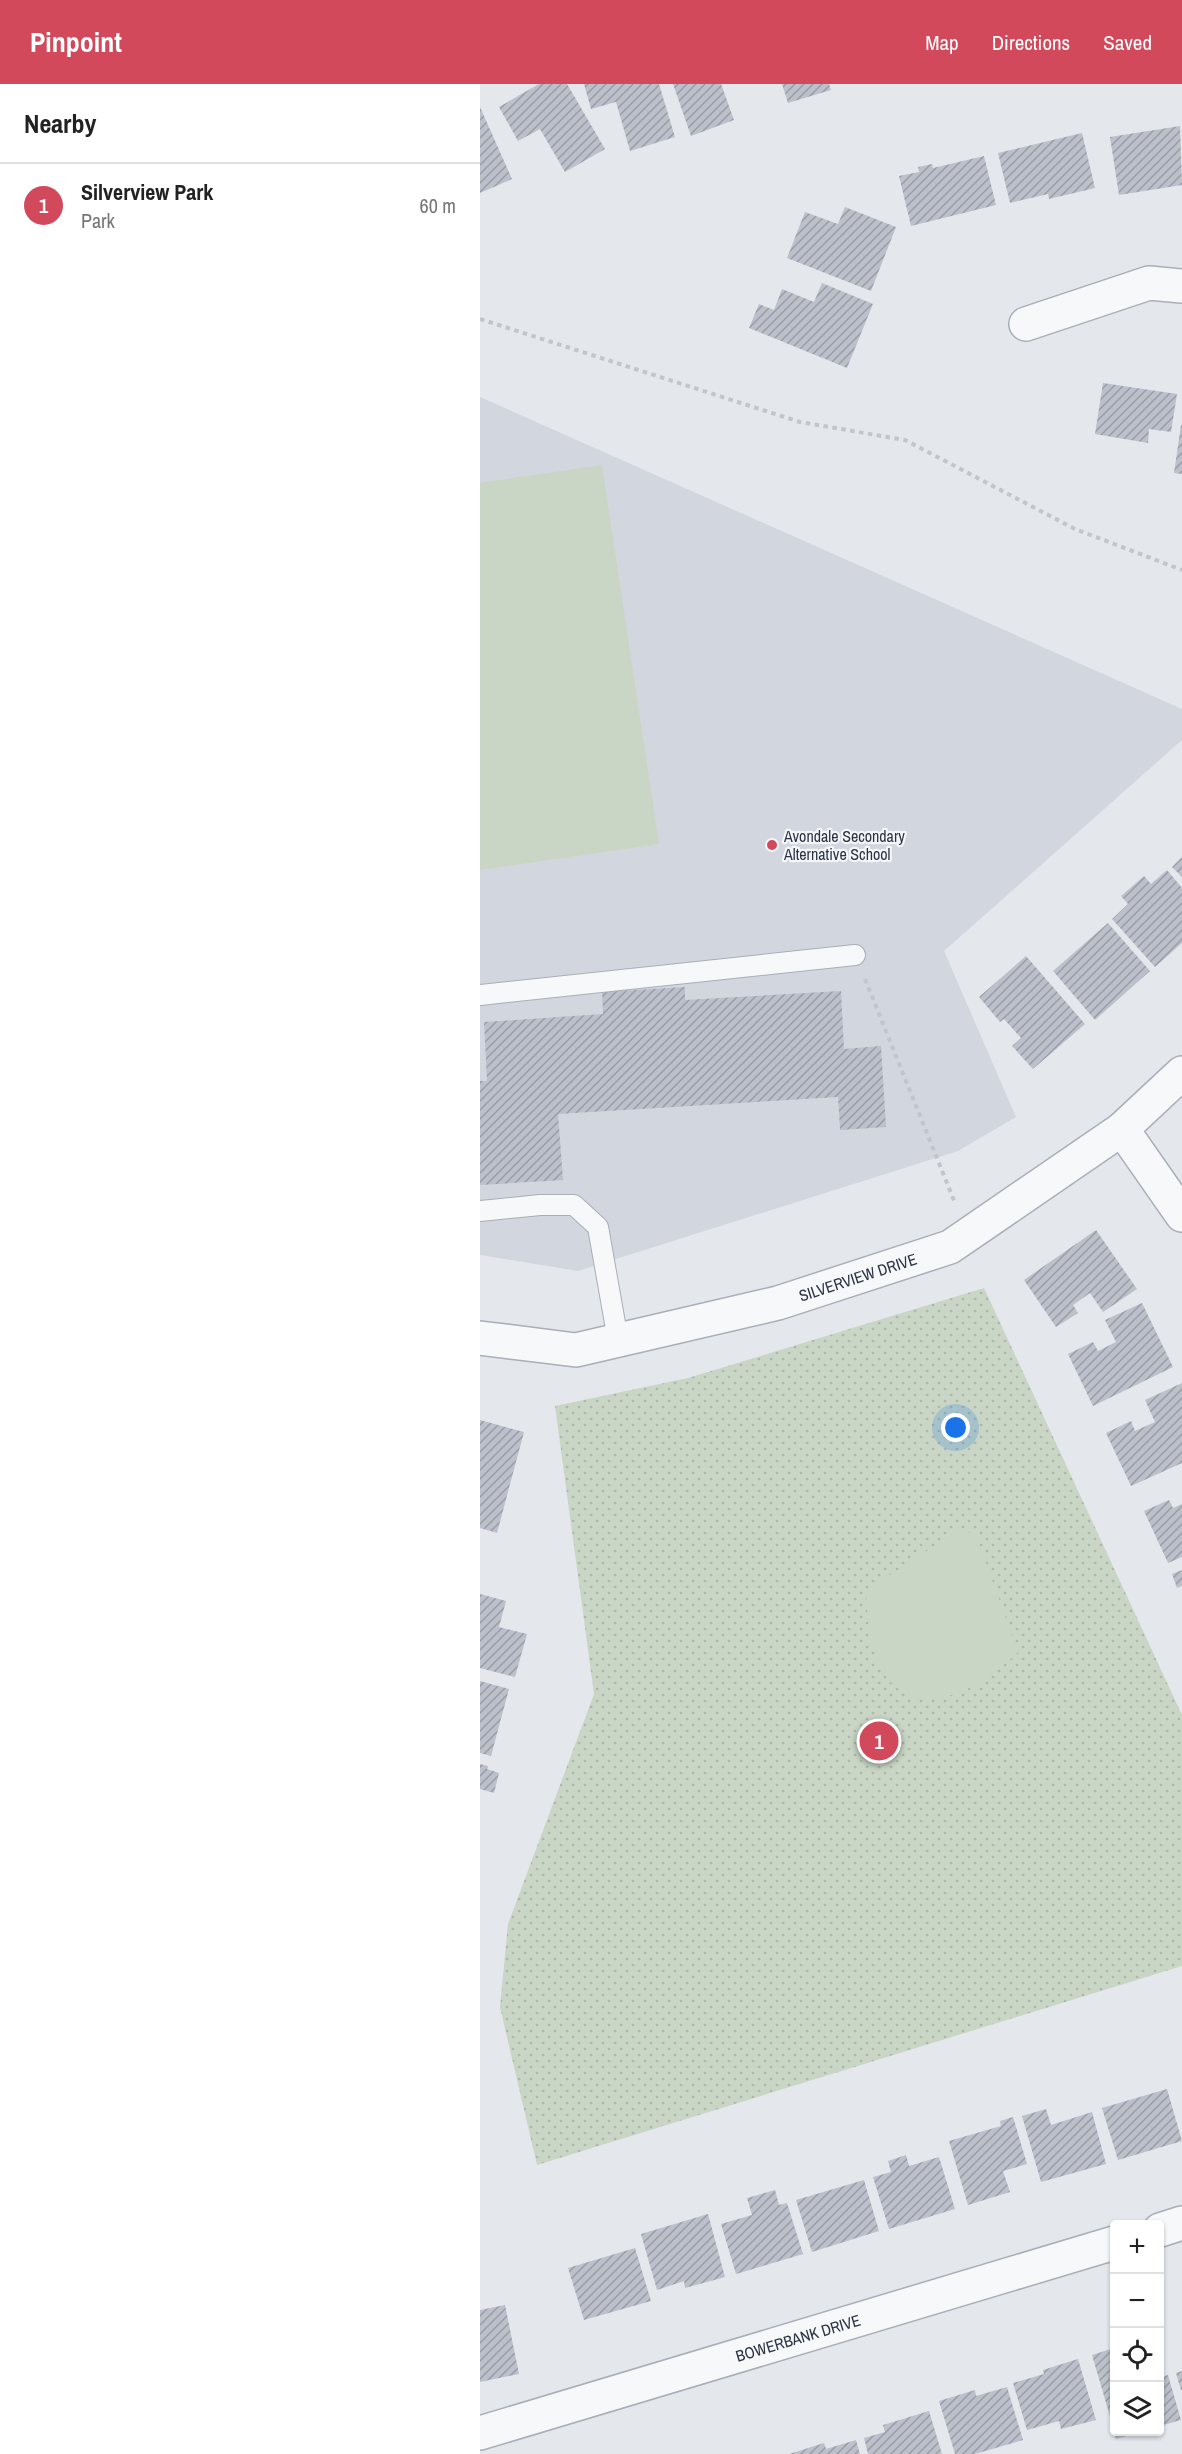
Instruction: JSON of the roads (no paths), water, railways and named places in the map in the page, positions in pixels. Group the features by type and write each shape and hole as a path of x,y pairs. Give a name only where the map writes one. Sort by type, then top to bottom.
{"street":[{"path":"1026,324 1149,283 1182,286"},
{"name":"SILVERVIEW DRIVE","path":"480,1338 576,1350 777,1303 950,1247 1122,1129 1182,1072"},
{"path":"1122,1129 1182,1215"},
{"path":"1164,2229 1182,2223"},
{"name":"BOWERBANK DRIVE","path":"480,2433 1110,2244"}],"lane":[{"path":"480,995 855,955"},
{"path":"480,1211 540,1205 574,1205 598,1227 618,1340"}],"place":[{"name":"Avondale Secondary Alternative School","path":"772,845"},
{"name":"Silverview Park","path":"879,1741"}]}
